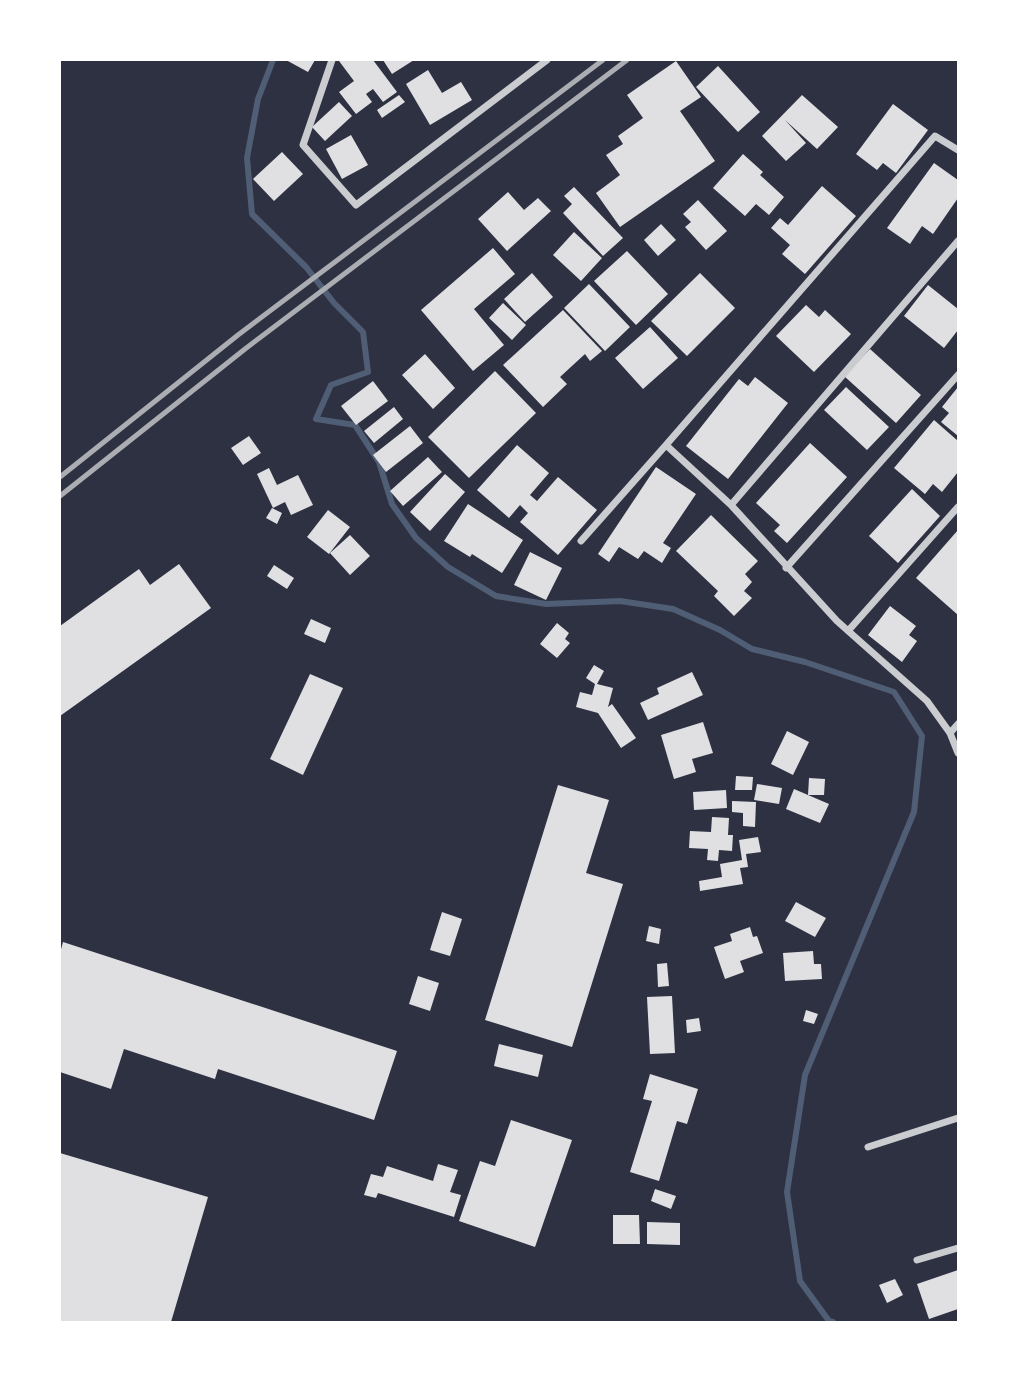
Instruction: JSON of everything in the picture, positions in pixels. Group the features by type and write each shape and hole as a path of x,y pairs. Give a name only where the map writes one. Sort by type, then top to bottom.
{"street":[{"path":"332,60 303,145 356,205 547,60"},
{"path":"581,541 935,136 958,150"},
{"path":"731,505 958,241"},
{"path":"786,568 958,375"},
{"path":"666,445 731,505 786,568 848,631 926,701 950,733 958,752"},
{"path":"848,631 958,507"},
{"path":"950,733 958,724"},
{"path":"868,1147 958,1118"},
{"path":"918,1260 958,1248"}],"building":[{"path":"286,60 315,60 308,72"},
{"path":"373,60 397,92 383,102 373,89 366,94 372,102 356,114 339,92 354,81 339,61"},
{"path":"383,60 414,60 392,74"},
{"path":"676,61 701,97 680,111 715,161 620,227 596,193 620,175 606,155 623,144 618,136 643,118 627,95"},
{"path":"718,66 760,112 738,132 696,87"},
{"path":"428,70 442,93 461,82 472,100 430,125 406,84"},
{"path":"399,95 405,102 382,118 377,110"},
{"path":"802,95 838,127 817,149 785,120 806,143 786,161 762,136"},
{"path":"339,102 352,116 325,141 312,127"},
{"path":"893,104 928,130 896,173 883,163 877,170 856,154"},
{"path":"351,135 368,165 342,179 326,149"},
{"path":"282,152 303,174 274,201 253,179"},
{"path":"743,154 763,172 760,175 784,197 769,215 756,204 745,216 713,188"},
{"path":"934,163 958,180 958,198 933,234 922,226 910,244 887,228"},
{"path":"822,186 856,216 805,274 782,254 790,245 771,228 780,218 788,225"},
{"path":"574,187 623,238 603,256 563,213 572,204 564,196"},
{"path":"508,192 524,210 538,198 551,211 507,251 478,219"},
{"path":"698,200 727,231 706,250 685,227 691,222 683,214"},
{"path":"661,224 676,240 658,256 644,240"},
{"path":"574,232 602,258 581,281 553,255"},
{"path":"493,248 515,274 474,309 504,345 473,371 421,310"},
{"path":"627,251 668,294 636,325 594,281"},
{"path":"532,273 553,297 525,322 504,299"},
{"path":"700,273 735,308 687,356 651,321"},
{"path":"589,284 630,327 605,351 564,308"},
{"path":"928,285 958,309 958,330 944,348 904,316"},
{"path":"503,303 526,325 512,340 489,318"},
{"path":"806,305 819,317 825,310 851,334 814,372 776,336"},
{"path":"563,310 602,351 590,361 585,354 560,377 567,384 543,407 503,365"},
{"path":"650,327 678,358 643,389 615,358"},
{"path":"870,349 921,395 896,423 844,376"},
{"path":"425,354 455,388 433,409 402,375"},
{"path":"495,371 536,413 469,478 428,437"},
{"path":"755,377 788,403 728,479 686,446 739,379 748,386"},
{"path":"373,381 388,401 356,425 341,406"},
{"path":"846,387 889,427 867,450 824,410"},
{"path":"958,387 958,436 941,422 949,413 942,407"},
{"path":"394,407 403,419 374,443 364,431"},
{"path":"934,420 958,441 958,472 942,492 933,484 925,494 894,468"},
{"path":"410,426 423,443 386,472 373,455"},
{"path":"249,436 261,453 243,465 231,448"},
{"path":"810,443 847,477 787,543 774,531 780,525 756,503"},
{"path":"517,445 549,473 530,495 537,501 558,477 597,510 558,555 520,522 528,513 520,505 509,518 477,490"},
{"path":"428,457 442,472 403,506 390,491"},
{"path":"656,467 696,494 663,543 671,548 662,563 644,551 638,559 619,547 609,562 598,554"},
{"path":"269,468 277,485 298,475 313,505 291,515 285,502 273,508 257,474"},
{"path":"445,474 465,492 430,531 410,512"},
{"path":"912,489 940,516 898,563 869,536"},
{"path":"468,504 523,540 502,573 472,554 470,557 444,541"},
{"path":"272,508 282,513 277,524 266,518"},
{"path":"328,510 350,527 329,554 307,537"},
{"path":"711,515 758,561 745,574 752,582 744,591 752,598 734,616 714,596 718,591 676,551"},
{"path":"958,530 958,615 916,578"},
{"path":"350,535 370,556 350,575 330,553"},
{"path":"530,552 562,568 546,600 514,585"},
{"path":"179,564 211,608 60,716 60,626 139,569 150,585"},
{"path":"274,565 294,578 287,589 267,576"},
{"path":"890,606 916,626 909,635 917,641 902,662 868,635"},
{"path":"311,619 331,628 325,643 304,634"},
{"path":"557,623 569,633 565,639 570,643 557,658 540,644"},
{"path":"594,665 604,671 597,684 613,688 608,707 612,704 636,738 621,748 598,713 576,707 580,692 592,695 595,684 586,678"},
{"path":"692,672 703,695 648,720 640,703 659,694 657,688"},
{"path":"310,674 343,688 303,775 270,759"},
{"path":"703,722 713,753 692,759 696,772 674,779 661,735"},
{"path":"787,731 809,742 793,775 771,764"},
{"path":"736,776 753,777 752,790 735,790"},
{"path":"809,778 825,779 824,795 808,795"},
{"path":"757,784 782,788 779,804 754,800"},
{"path":"558,785 609,800 586,873 623,884 572,1047 485,1020"},
{"path":"794,789 829,804 820,823 786,809"},
{"path":"726,790 727,808 694,810 693,792"},
{"path":"732,801 756,802 755,827 743,826 743,813 732,812"},
{"path":"712,817 729,818 728,835 733,835 732,851 719,850 718,861 707,860 708,849 689,848 690,831 711,832"},
{"path":"758,837 761,852 746,854 748,867 740,868 743,884 700,891 699,881 722,877 720,864 742,860 739,840"},
{"path":"796,902 826,918 815,937 785,921"},
{"path":"442,912 462,919 450,956 430,950"},
{"path":"649,926 661,929 659,944 646,941"},
{"path":"750,927 753,937 757,936 763,953 740,961 744,972 725,979 714,947 732,941 730,934"},
{"path":"63,942 397,1051 374,1120 218,1069 215,1079 124,1049 111,1089 60,1072 60,953"},
{"path":"813,951 814,964 821,964 822,979 785,981 783,953"},
{"path":"667,963 669,986 658,987 657,964"},
{"path":"418,976 439,983 430,1011 409,1004"},
{"path":"672,996 675,1053 650,1054 647,997"},
{"path":"806,1010 818,1014 814,1024 803,1021"},
{"path":"699,1018 701,1031 687,1033 686,1020"},
{"path":"499,1044 543,1055 538,1077 494,1066"},
{"path":"650,1074 698,1089 687,1124 677,1121 659,1181 630,1172 652,1101 643,1099"},
{"path":"511,1120 572,1140 535,1247 459,1221 480,1161 495,1166"},
{"path":"60,1153 208,1197 171,1322 60,1322"},
{"path":"438,1164 458,1170 450,1192 461,1195 454,1217 378,1193 376,1198 364,1195 371,1174 383,1177 387,1166 433,1181"},
{"path":"655,1189 676,1196 671,1209 651,1201"},
{"path":"613,1215 639,1215 640,1244 613,1244"},
{"path":"647,1222 680,1223 680,1245 647,1244"},
{"path":"958,1270 958,1309 929,1319 917,1284"},
{"path":"895,1279 903,1295 887,1303 879,1285"}],"waterway":[{"path":"273,60 258,99 247,158 252,214 306,267 334,303 363,332 368,372 331,385 316,419 355,425 379,462 392,504 416,538 448,567 496,596 546,604 620,601 673,609 720,630 752,649 805,662 894,692 922,736 914,812 805,1075 787,1192 800,1281 829,1321 833,1322"}],"railway":[{"path":"60,477 238,335 603,60"},
{"path":"60,496 245,349 627,60"}]}
